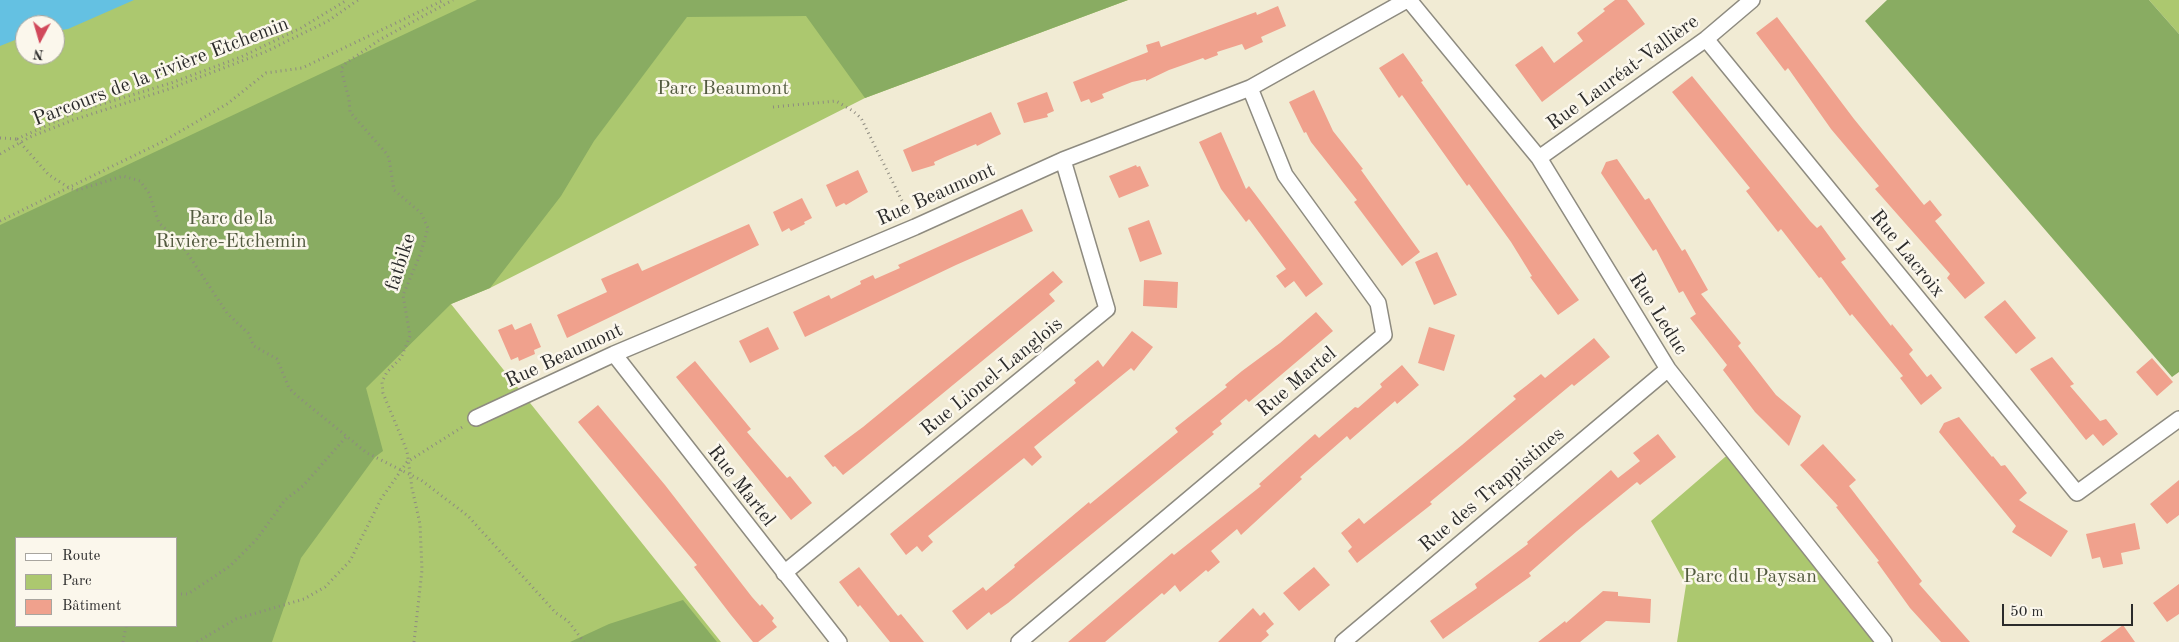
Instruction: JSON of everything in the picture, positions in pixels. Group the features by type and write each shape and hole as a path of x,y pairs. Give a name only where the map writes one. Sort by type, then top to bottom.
{"street":[{"name":"Rue Beaumont","path":"476,418 614,354 914,227 1063,160 1250,88 1408,0"},
{"name":"Rue Leduc","path":"1408,0 1539,158 1668,369 1884,642"},
{"name":"Rue Lauréat-Vallière","path":"1539,158 1706,39 1752,0"},
{"name":"Rue Lacroix","path":"1706,39 2077,493 2179,419"},
{"name":"Rue Martel","path":"1019,642 1384,335 1378,303 1285,175 1250,88"},
{"name":"Rue Lionel-Langlois","path":"784,573 1106,309 1063,160"},
{"name":"Rue Martel","path":"614,354 839,642"},
{"name":"Rue des Trappistines","path":"1343,642 1668,369"}],"path":[{"path":"0,138 19,141 76,112 171,83 241,57 301,28 347,0"},
{"name":"Parcours de la rivière Etchemin","path":"0,154 19,141 73,120 170,89 265,52 328,21 358,0"},
{"path":"0,222 178,133 227,104 266,73 302,68 444,0"},
{"name":"fatbike","path":"414,642 422,563 420,524 404,443 383,393 382,382 387,372 401,358 410,336 403,295 420,255 428,228 421,213 394,190 389,158 350,112 341,68 381,39 453,0"},
{"path":"772,107 836,101 853,111 861,118 914,227"},
{"path":"19,141 49,175 68,188 78,190 123,176 140,181 149,193 159,223 180,242 234,320 248,333 254,346 276,359 290,388 296,395 367,453 410,474 468,516 556,614 568,621 584,642"},
{"path":"197,642 210,632 236,619 304,599 324,587 350,561 381,499 408,461 476,418"},
{"path":"178,594 188,594 228,568 256,540 285,500 303,486 346,436"},
{"path":"123,642 126,627"}],"green space":[{"name":"Parc de la Rivière-Etchemin","path":"0,0 1128,0 865,98 490,288 451,304 721,642 0,642"},
{"name":"Parc de la Rivière-Etchemin","path":"477,0 1128,0 865,98 806,16 687,17 594,141 561,196 490,288 451,304 366,388 383,451 375,457 301,558 272,642 0,642 0,225"},
{"path":"1887,0 2149,0 2179,34 2179,372 2172,377 1865,21"},
{"path":"2149,0 2179,0 2179,34"},
{"name":"Parc du Paysan","path":"1732,451 1884,642 1677,642 1686,585 1651,521"},
{"path":"683,600 717,642 570,642 609,624"}],"water":[{"path":"0,0 134,0 65,29 65,15 15,15 15,40 0,46"}],"building":[{"path":"1615,0 1627,0 1645,24 1542,102 1515,65 1542,46 1554,63 1583,41 1577,33 1605,11 1603,9"},
{"path":"1278,6 1286,26 1261,37 1263,42 1245,50 1242,44 1217,52 1218,55 1205,60 1203,58 1169,70 1146,81 1146,79 1132,82 1102,94 1104,98 1091,103 1089,99 1081,102 1073,82 1148,52 1146,45 1159,41 1161,47 1256,12 1257,15"},
{"path":"1777,17 1854,119 1924,205 1930,200 1942,215 1935,221 1985,283 1965,299 1947,278 1950,274 1875,189 1879,186 1831,129 1788,68 1785,71 1756,33"},
{"path":"1403,53 1423,81 1421,82 1579,300 1558,315 1530,277 1532,276 1511,242 1469,184 1467,186 1402,95 1399,98 1379,68"},
{"path":"1692,76 1810,221 1817,228 1821,225 1846,259 1841,262 1891,326 1892,324 1913,350 1909,354 1927,377 1931,374 1942,388 1921,405 1900,378 1903,376 1852,314 1850,316 1821,277 1819,278 1781,229 1778,232 1746,191 1750,188 1672,92"},
{"path":"1314,90 1333,131 1363,169 1361,170 1420,252 1402,266 1354,202 1357,200 1311,142 1306,132 1304,133 1289,102"},
{"path":"1047,92 1054,111 1047,114 1048,117 1024,123 1017,103"},
{"path":"991,112 1001,134 977,146 976,144 934,162 935,165 912,172 903,150"},
{"path":"1221,132 1246,189 1249,186 1323,284 1306,297 1294,281 1285,288 1276,276 1286,269 1249,219 1246,222 1221,189 1199,142"},
{"path":"1617,159 1645,200 1649,198 1682,251 1685,249 1708,290 1701,294 1741,343 1738,346 1776,395 1801,416 1789,446 1755,412 1723,370 1727,365 1690,318 1696,314 1683,291 1679,293 1656,249 1653,251 1601,173 1606,162"},
{"path":"1136,165 1137,167 1140,166 1149,186 1119,198 1109,176"},
{"path":"858,170 868,192 846,205 844,203 836,207 826,185"},
{"path":"802,198 812,218 791,231 789,228 782,232 773,212"},
{"path":"1022,209 1033,231 956,265 805,337 793,312 829,295 831,299 861,284 860,281 873,275 875,279 900,268 898,265"},
{"path":"1149,220 1162,254 1140,262 1128,228"},
{"path":"749,224 759,245 567,338 557,315 607,292 601,279 638,263 642,271"},
{"path":"1437,252 1457,295 1434,305 1415,262"},
{"path":"1053,271 1063,282 1049,294 1055,301 843,475 835,466 833,467 824,456 863,427"},
{"path":"1144,280 1178,282 1177,308 1143,306"},
{"path":"2005,300 2036,338 2016,354 1984,317"},
{"path":"1316,312 1333,331 1249,402 1246,399 1220,421 1222,424 1212,432 1214,434 1008,603 991,615 989,612 967,630 952,611 983,587 986,591 1089,502 1090,504 1178,432 1175,428 1227,387 1225,385 1280,343"},
{"path":"531,323 541,347 534,350 535,354 519,361 518,357 511,360 498,330 512,324 515,330"},
{"path":"768,327 779,349 750,363 739,341"},
{"path":"1429,327 1455,335 1444,371 1418,363"},
{"path":"1132,331 1153,347 1134,371 1131,368 1034,447 1042,457 1032,466 1024,458 928,536 933,542 922,552 917,546 906,555 890,534 1076,383 1074,380 1098,360 1103,367"},
{"path":"1594,338 1610,357 1574,386 1572,384 1430,502 1432,504 1357,563 1348,551 1352,547 1341,533 1359,518 1364,524 1516,399 1513,396 1541,374 1545,378"},
{"path":"2052,357 2074,384 2070,386 2100,421 2106,419 2118,434 2103,446 2093,434 2086,440 2030,369"},
{"path":"2152,358 2173,382 2157,396 2136,372"},
{"path":"695,361 751,429 747,432 787,478 790,476 812,503 791,520 676,377"},
{"path":"1402,365 1419,385 1397,404 1395,401 1350,440 1347,436 1300,477 1302,479 1241,535 1237,529 1211,551 1220,562 1208,572 1206,570 1180,592 1175,585 1164,595 1162,593 1105,642 1068,642 1172,553 1174,555 1261,486 1259,484 1315,434 1319,438 1355,407 1358,408 1382,387 1380,384"},
{"path":"598,405 665,485 752,597 760,606 762,604 774,618 772,621 777,627 758,642 753,642 694,567 697,565 578,422"},
{"path":"1959,417 1992,457 2001,466 2005,465 2027,493 2019,500 2068,531 2051,557 2012,532 2016,526 1939,432 1944,423"},
{"path":"1658,434 1676,457 1640,485 1637,482 1577,531 1529,573 1531,576 1443,639 1430,621 1477,588 1475,584 1528,544 1527,542 1611,470 1618,478 1640,461 1633,453"},
{"path":"1823,444 1856,480 1849,486 1922,581 1919,584 1970,642 1941,642 1910,608 1877,562 1879,561 1836,507 1838,506 1800,465"},
{"path":"2179,480 2179,515 2167,524 2150,504"},
{"path":"2135,523 2140,549 2121,553 2123,564 2103,568 2100,557 2092,559 2086,534"},
{"path":"859,567 898,616 901,614 924,642 890,642 860,605 858,607 839,582"},
{"path":"1314,567 1330,585 1299,611 1283,593"},
{"path":"2179,584 2179,614 2167,622 2153,603"},
{"path":"1603,591 1618,592 1618,596 1651,599 1650,623 1606,621 1580,642 1538,642 1565,621 1566,623"},
{"path":"1253,608 1260,616 1264,612 1274,624 1266,631 1269,635 1261,642 1218,642"},
{"path":"2123,625 2135,642 2100,642"}],"park label":[{"name":"Parc Beaumont","path":"723,89"}]}
